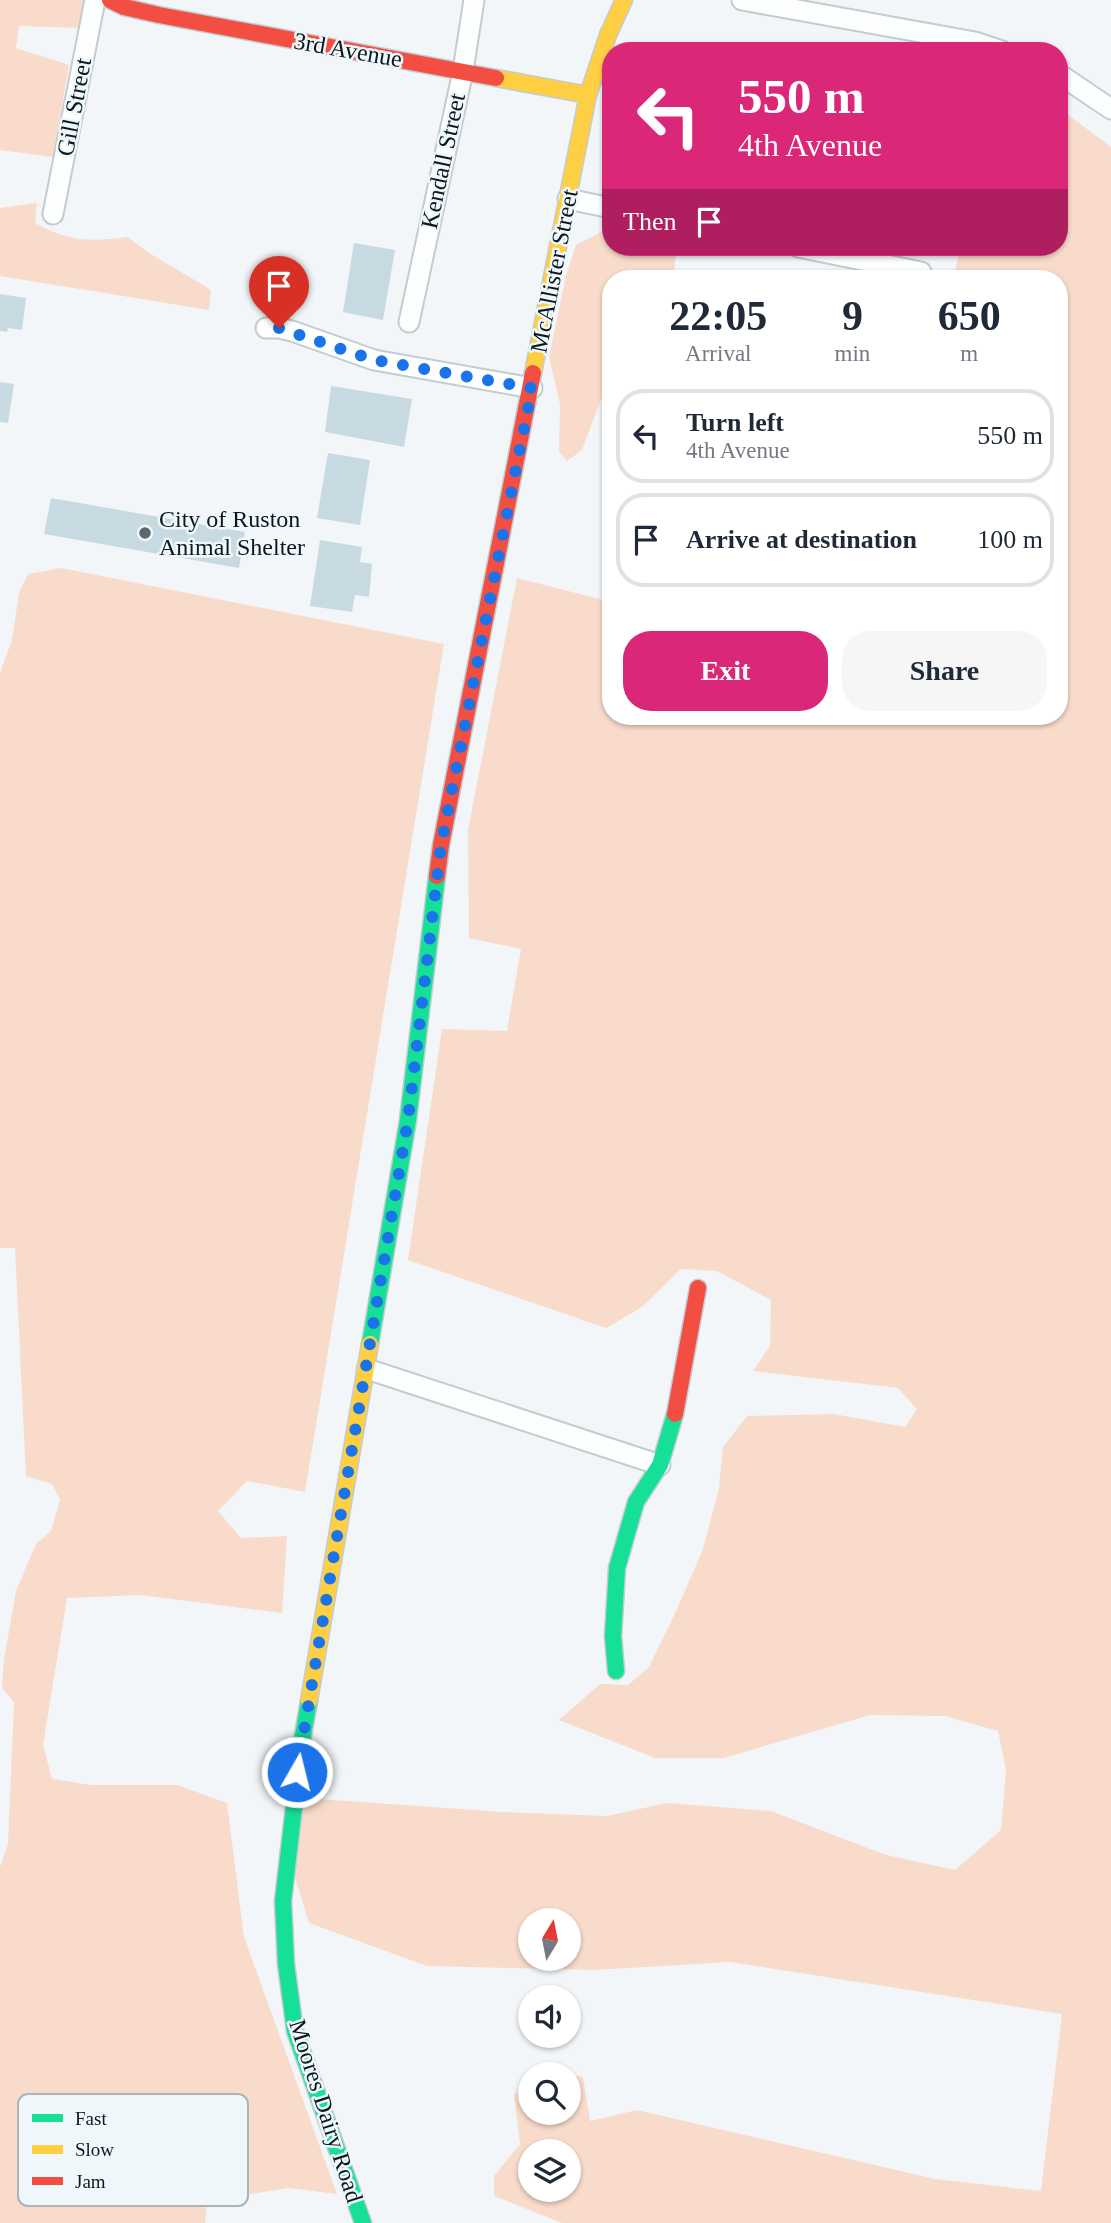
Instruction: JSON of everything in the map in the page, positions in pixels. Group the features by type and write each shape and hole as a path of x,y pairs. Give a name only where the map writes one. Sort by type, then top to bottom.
{"street":[{"name":"Gill Street","path":"53,214 95,0"},
{"name":"3rd Avenue","path":"110,0 124,7 159,15 588,95"},
{"name":"Kendall Street","path":"409,322 463,71 474,0"},
{"name":"McAllister Street","path":"606,42 624,0"},
{"path":"742,0 970,42"},
{"name":"McAllister Street","path":"301,1747 408,1120 441,845 588,95 602,53"},
{"path":"1068,80 1111,109"},
{"path":"568,199 602,206"},
{"path":"842,256 911,270"},
{"path":"266,328 279,328 374,360 532,388"},
{"path":"616,1671 613,1636 617,1569 636,1502 660,1465 676,1412 698,1288"},
{"path":"367,1370 660,1465"},
{"name":"Moores Dairy Road","path":"301,1747 283,1901 286,1964 295,2031 363,2223"}],"shaded area":[{"path":"0,0 87,0 82,28 19,26 16,48 69,65 53,157 0,150"},
{"path":"1068,115 1111,147 1111,2223 562,2223 494,2196 494,2176 518,2146 518,2202 581,2202 581,2139 519,2139 514,2095 518,2091 518,2125 581,2125 581,2077 590,2121 637,2110 935,2179 1041,2191 1062,2014 730,1962 581,1970 581,1908 518,1908 518,1968 427,1966 309,1923 293,1871 304,1798 503,1812 607,1816 667,1803 771,1811 886,1855 955,1870 1001,1830 1006,1770 998,1731 945,1716 870,1715 724,1758 655,1758 559,1720 600,1684 628,1685 649,1667 703,1549 719,1488 723,1447 747,1416 834,1414 905,1427 917,1409 898,1388 753,1371 770,1346 771,1300 717,1271 681,1269 642,1307 606,1328 408,1260 442,1029 507,1031 521,949 469,938 468,830 517,578 602,600 602,725 1068,725 1068,270 956,270 958,256 1068,256"},
{"path":"37,203 35,223 59,234 91,240 128,237 211,290 209,310 0,276 0,208"},
{"path":"602,232 602,256 676,256 674,270 602,270 602,397 582,450 567,461 559,452 560,404 549,357 566,276 576,245"},
{"path":"61,568 444,644 305,1492 247,1481 218,1511 241,1538 287,1536 282,1613 140,1595 67,1598 43,1745 52,1779 91,1785 177,1785 227,1803 244,1937 337,2194 289,2188 248,2194 248,2094 18,2094 18,2206 207,2206 205,2223 0,2223 0,1867 8,1844 14,1702 2,1688 4,1659 16,1591 36,1544 51,1531 60,1500 52,1484 26,1476 15,1248 0,1248 0,673 12,640 19,593 28,574"}],"building":[{"path":"354,243 395,250 383,320 343,312"},
{"path":"0,294 26,298 22,330 8,328 7,332 0,331"},
{"path":"0,382 14,384 8,423 0,422"},
{"path":"331,386 412,399 404,447 325,432"},
{"path":"328,453 370,460 360,525 317,518"},
{"name":"City of Ruston Animal Shelter","path":"51,498 245,532 239,568 44,534"},
{"path":"320,540 362,547 360,562 372,564 369,597 355,595 352,612 310,606"}],"traffic: fast":[{"path":"370,1344 408,1120 437,876"},
{"path":"616,1671 613,1636 617,1568 636,1502 660,1465 675,1414"},
{"path":"309,1701 283,1901 286,1964 295,2031 363,2223"}],"traffic: slow":[{"path":"606,42 624,0"},
{"path":"533,373 588,95 602,53"},
{"path":"496,78 588,95"},
{"path":"309,1701 370,1344"}],"traffic: jam":[{"path":"110,0 124,7 159,15 496,78"},
{"path":"437,876 533,373"},
{"path":"675,1414 698,1288"}],"place":[{"name":"City of Ruston Animal Shelter","path":"145,533"}],"route":[{"path":"279,328 374,360 532,388 441,845 408,1120 297,1772"}]}
